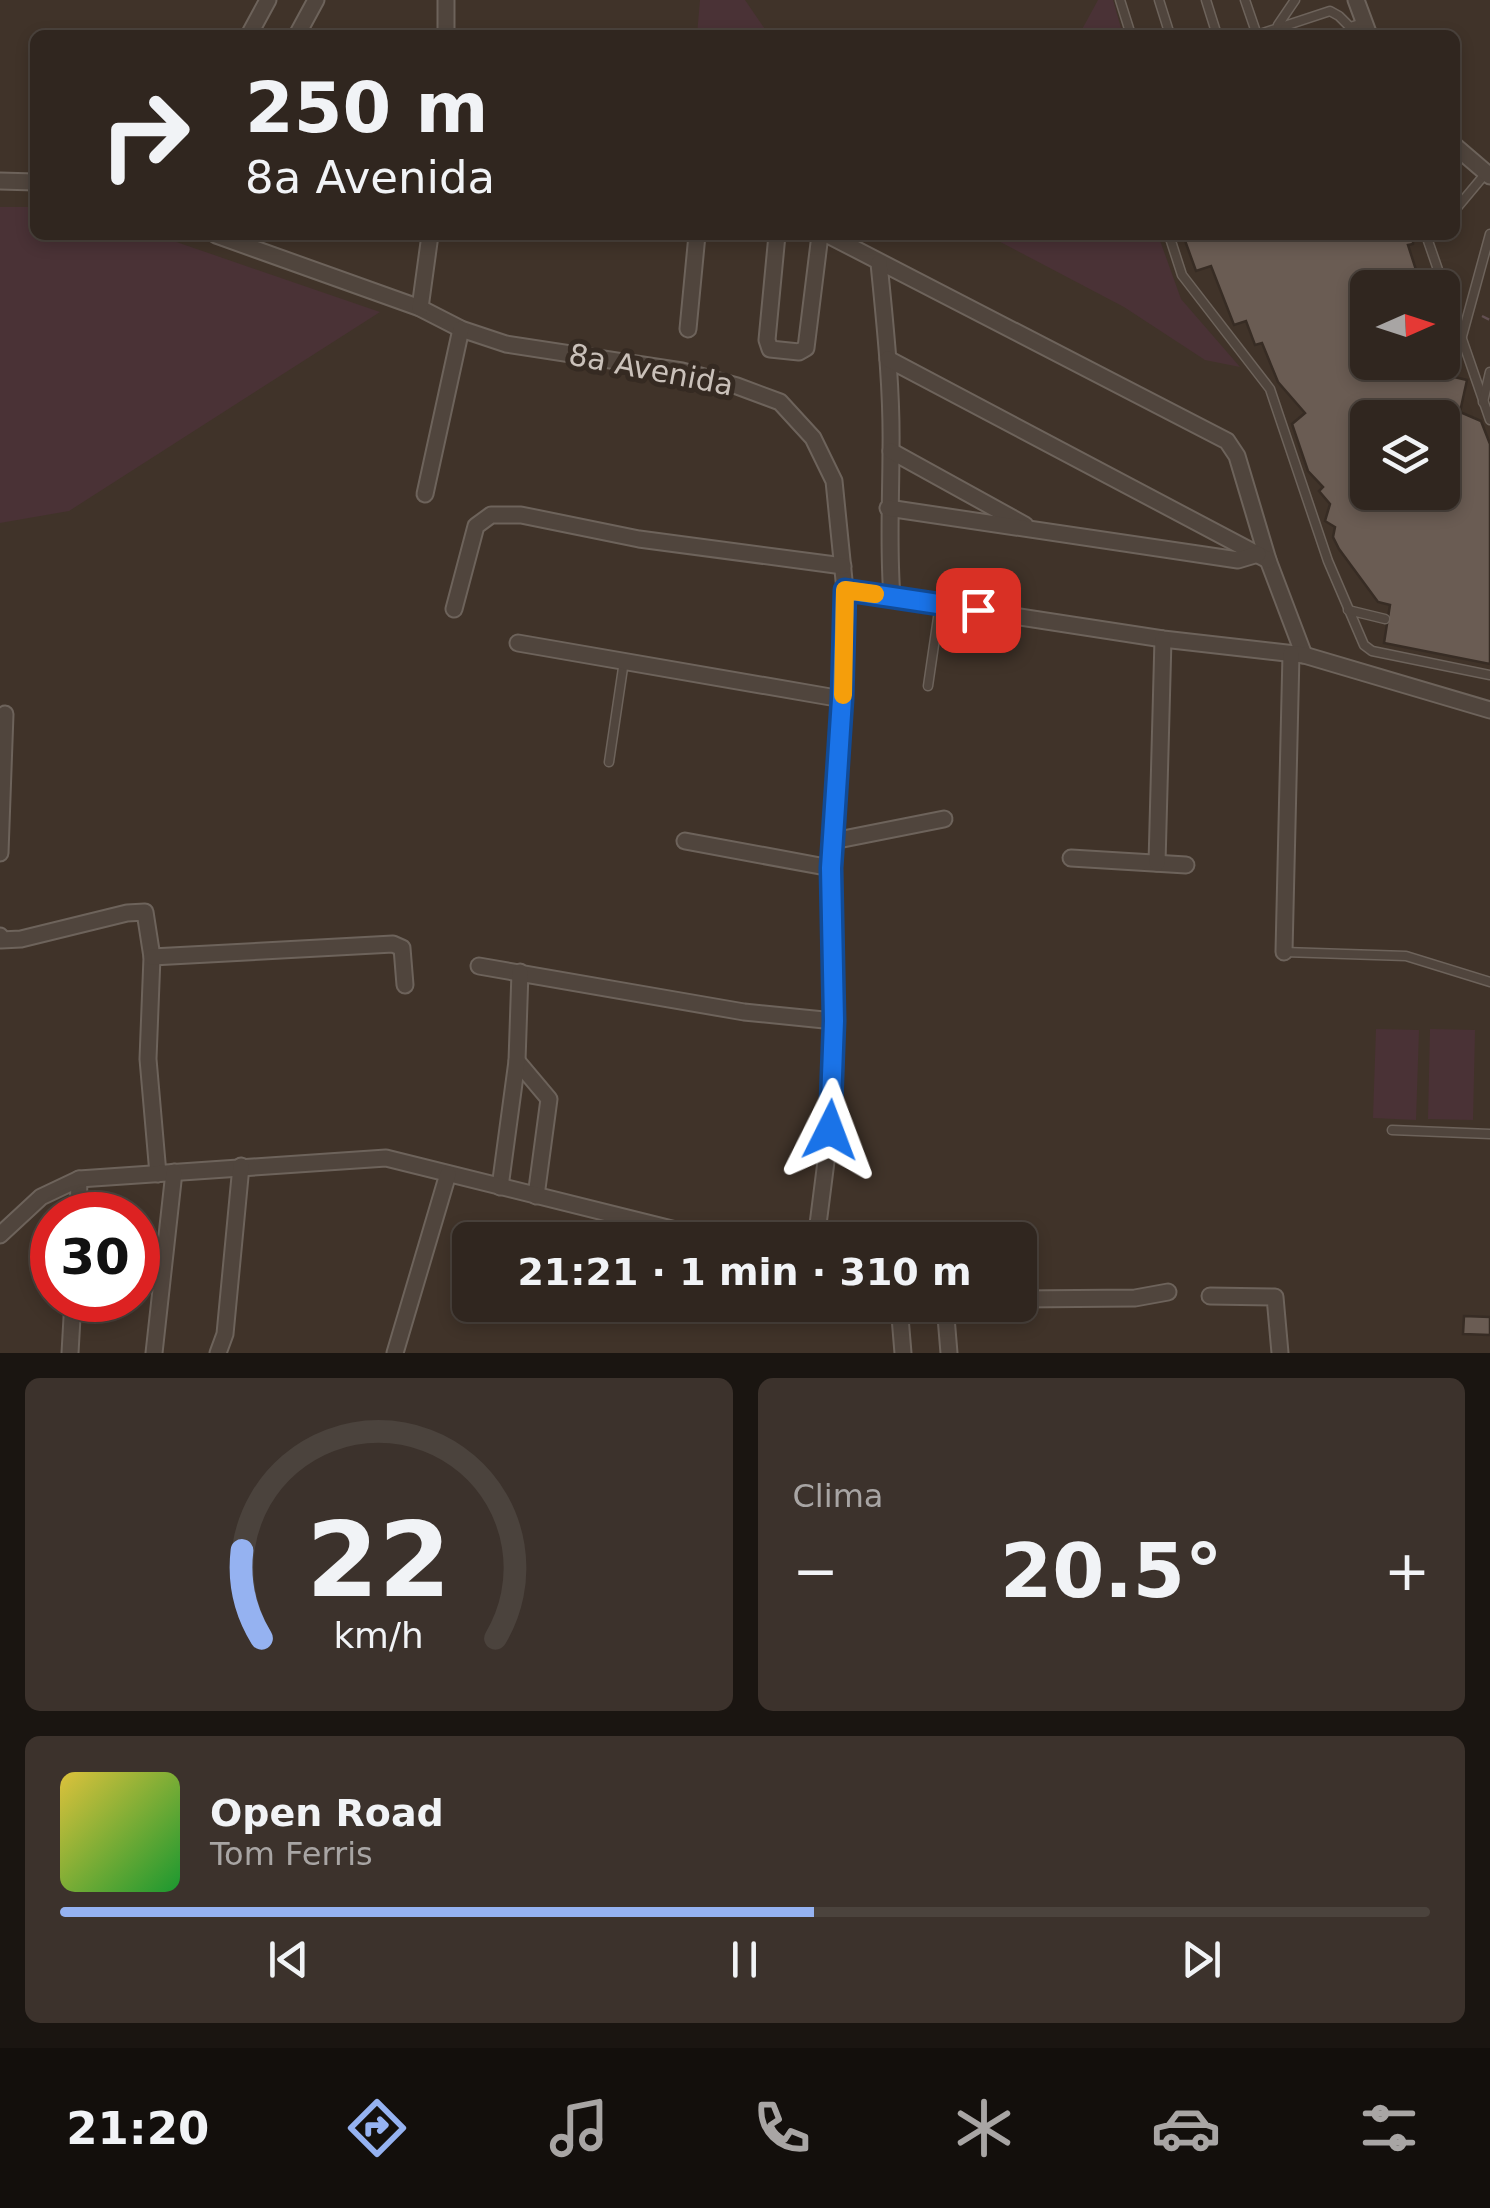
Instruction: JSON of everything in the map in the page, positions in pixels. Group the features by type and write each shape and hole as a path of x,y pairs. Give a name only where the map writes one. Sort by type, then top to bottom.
{"street":[{"path":"253,30 268,0"},
{"path":"300,30 316,0"},
{"path":"446,0 446,30"},
{"path":"1356,0 1359,30"},
{"path":"1460,150 1488,175"},
{"path":"0,181 30,182"},
{"name":"8a Avenida","path":"230,240 420,308 461,329 506,344 682,370 780,402 812,438 834,481 845,590 831,868 834,1021 830,1130 818,1222"},
{"path":"420,308 429,240"},
{"path":"688,329 697,240"},
{"path":"777,240 767,340 770,348 799,352 806,348 819,240"},
{"path":"837,240 1227,441 1237,456 1263,557 1297,654 1284,952"},
{"path":"879,263 888,358 892,597"},
{"path":"425,494 461,329"},
{"path":"888,358 1263,557"},
{"path":"891,451 1037,532"},
{"path":"986,524 991,506"},
{"path":"888,508 1238,560 1263,557"},
{"path":"454,609 476,526 491,515 521,515 638,539 843,566"},
{"path":"845,590 1163,639 1297,654 1490,710"},
{"path":"1157,863 1163,639"},
{"path":"518,643 842,699"},
{"path":"0,853 5,714"},
{"path":"832,841 944,819"},
{"path":"685,841 831,868"},
{"path":"1071,858 1186,865"},
{"path":"0,936 1,940 21,940 140,911 147,916 152,957 148,1059 166,1173 154,1353"},
{"path":"152,957 393,944 402,948 405,985"},
{"path":"479,966 744,1012 834,1021"},
{"path":"500,1187 518,1062 520,972"},
{"path":"518,1062 549,1099 536,1196"},
{"path":"0,1235 41,1196 79,1179 386,1158 642,1222"},
{"path":"218,1353 225,1334 240,1166"},
{"path":"394,1353 448,1174"},
{"path":"79,1179 79,1192"},
{"path":"1037,1299 1135,1298 1168,1292"},
{"path":"1210,1296 1275,1297 1280,1353"},
{"path":"70,1353 72,1322"},
{"path":"900,1322 904,1353"},
{"path":"946,1322 949,1353"}],"lane":[{"path":"1120,0 1130,30"},
{"path":"1159,0 1168,30"},
{"path":"1206,0 1215,30"},
{"path":"1245,0 1255,30"},
{"path":"1278,26 1295,0"},
{"path":"1269,30 1330,12 1359,30"},
{"path":"1460,205 1488,175"},
{"path":"1461,342 1490,234"},
{"path":"1170,240 1182,275 1270,389 1359,637 1372,650 1490,675"},
{"path":"1430,240 1490,420"},
{"path":"1483,402 1490,372"},
{"path":"928,686 940,604"},
{"path":"1348,610 1385,619"},
{"path":"609,762 624,661"},
{"path":"1284,952 1406,956 1490,982"},
{"path":"1392,1130 1490,1134"}],"shaded area":[{"path":"700,0 745,0 766,30 697,30"},
{"path":"1098,0 1113,0 1122,30 1082,30"},
{"path":"0,207 30,207 30,240 171,240 380,312 69,511 0,523"},
{"path":"997,240 1160,240 1181,299 1240,367 1205,360 1124,307"},
{"path":"1376,1029 1419,1030 1416,1120 1373,1118"},
{"path":"1430,1029 1475,1030 1473,1120 1428,1119"}],"building":[{"path":"1185,240 1413,240 1408,245 1416,270 1350,270 1350,380 1467,380 1460,412 1481,421 1490,444 1490,664 1384,643 1390,605 1378,602 1339,549 1333,537 1335,527 1325,521 1330,504 1319,491 1323,487 1308,471 1292,424 1305,413 1278,382 1262,343 1255,345 1246,321 1234,325 1211,266 1196,271"},
{"path":"1464,1316 1490,1317 1490,1335 1463,1334"}],"slow traffic":[{"path":"843,695 845,590 875,594"}],"route":[{"path":"830,1130 834,1021 831,868 845,590 978,610"}]}
